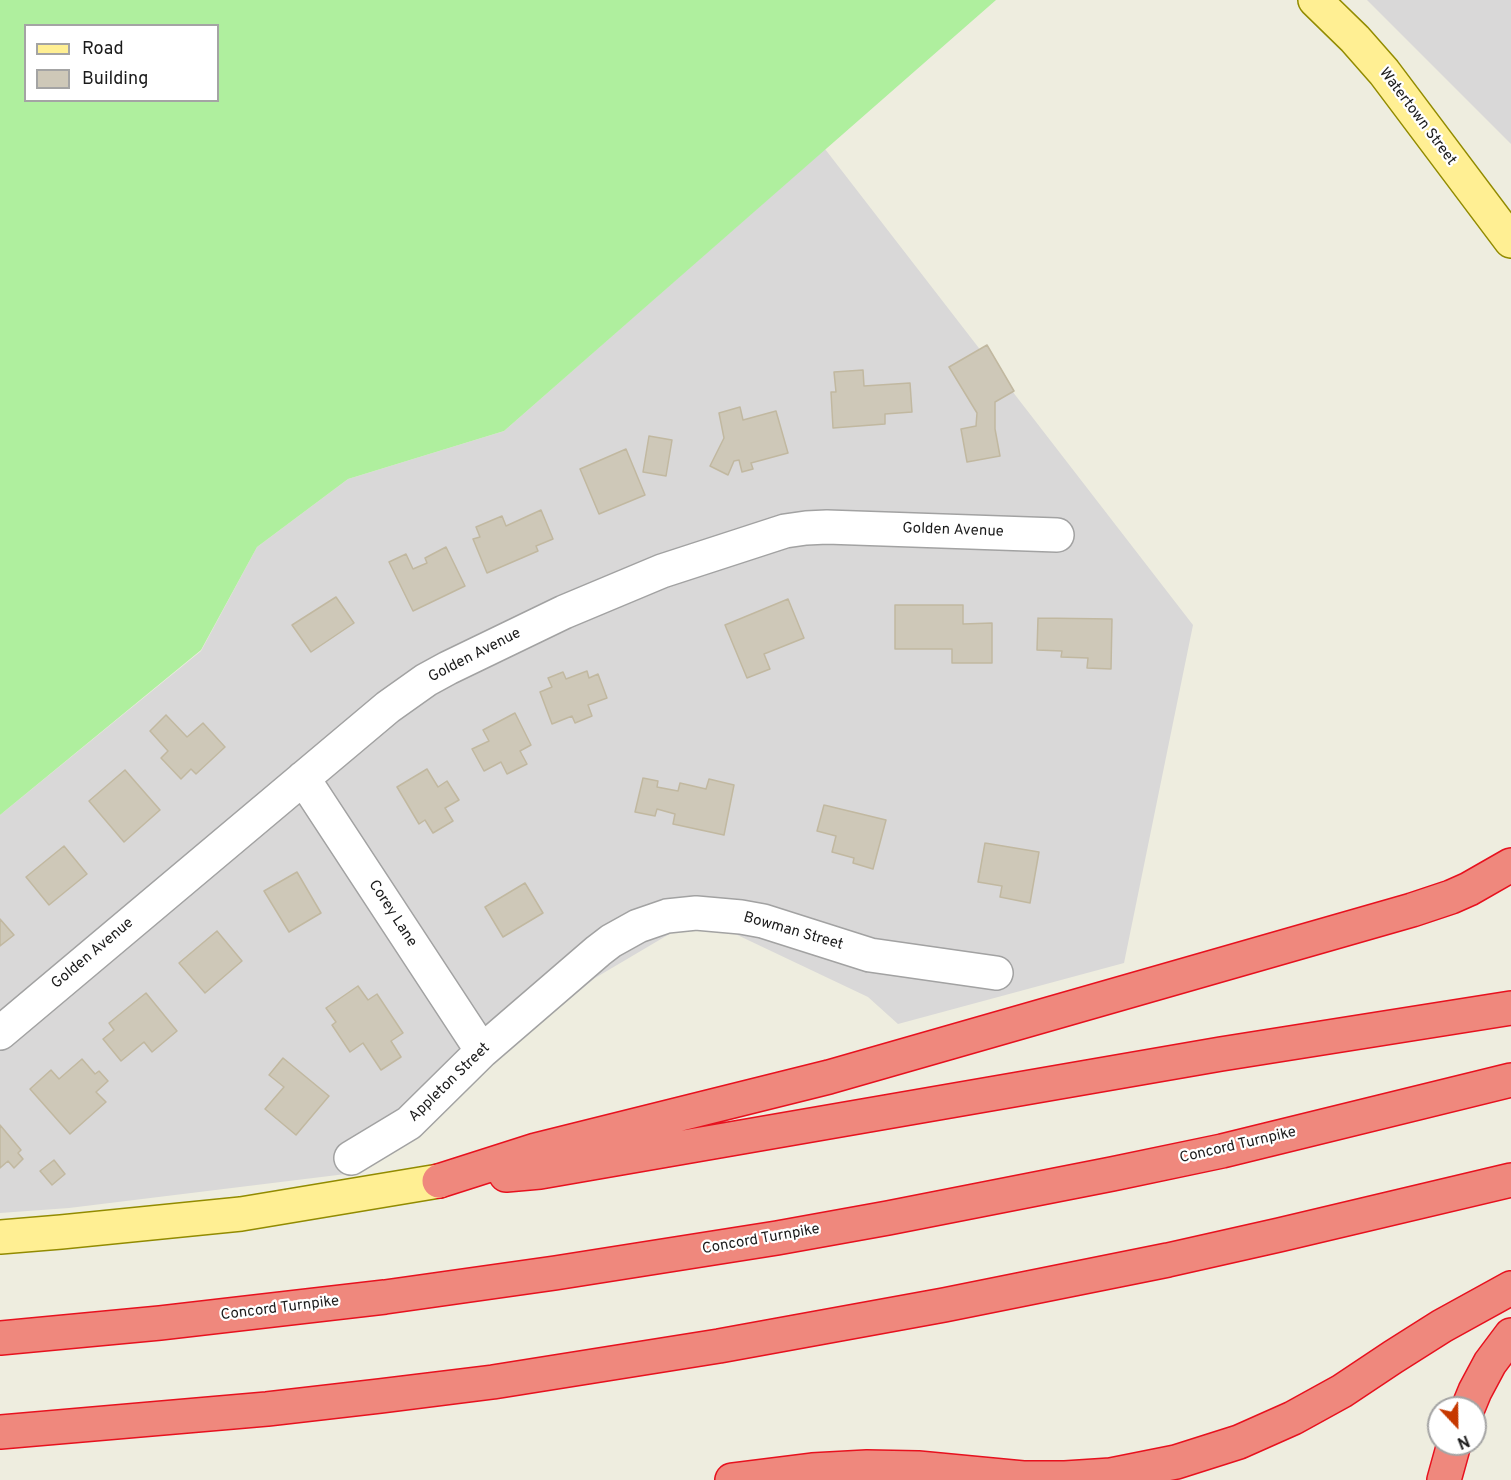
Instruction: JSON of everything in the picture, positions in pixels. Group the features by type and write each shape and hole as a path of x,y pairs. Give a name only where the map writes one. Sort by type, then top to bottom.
{"highway":[{"path":"439,1181 536,1150 829,1077 1412,910 1469,889 1511,865"},
{"path":"439,1181 540,1172 1210,1055 1511,1008"},
{"name":"Concord Turnpike","path":"0,1338 171,1322 374,1298 566,1271 766,1239 899,1216 1134,1170 1511,1080"},
{"path":"0,1432 368,1398 493,1382 719,1346 955,1303 1157,1262 1511,1180"},
{"path":"732,1480 812,1470 867,1467 918,1468 1025,1479 1065,1478 1111,1475 1176,1462 1239,1442 1311,1409 1442,1326 1511,1288"},
{"path":"1473,1396 1490,1363 1511,1335"},
{"path":"1444,1480 1451,1456"}],"main road":[{"name":"Watertown Street","path":"1315,0 1384,72 1511,241"},
{"path":"0,1237 241,1214 439,1181"}],"street":[{"name":"Golden Avenue","path":"0,1033 387,707 448,668 564,612 639,580 784,531 827,527 1057,535"},
{"name":"Corey Lane","path":"303,778 482,1051"},
{"name":"Bowman Street","path":"542,999 598,951 625,933 667,916 696,913 763,921 870,955 996,973"},
{"name":"Appleton Street","path":"351,1158 409,1123 482,1051 542,999"}],"shaded area":[{"path":"1367,0 1511,0 1511,144"},
{"path":"825,149 1193,625 1124,963 898,1024 868,997 731,932 683,926 595,978 362,1172 69,1208 0,1213 0,815 201,651 257,547 348,479 504,431"}],"green space":[{"path":"0,0 996,0 504,431 348,479 257,547 201,650 0,815"}],"building":[{"path":"987,345 1014,391 995,402 995,429 1000,456 967,462 961,429 976,426 977,413 949,367"},
{"path":"863,370 864,386 910,383 912,412 885,414 885,424 833,428 831,392 836,392 834,372"},
{"path":"740,407 743,420 776,411 788,453 751,463 753,469 742,472 739,460 734,461 728,475 710,466 724,438 719,413"},
{"path":"649,436 672,440 666,476 643,472"},
{"path":"626,449 645,495 599,514 580,469"},
{"path":"541,510 553,539 536,546 538,551 487,573 473,539 480,537 476,527 502,516 506,526"},
{"path":"446,547 465,586 413,611 389,562 406,554 413,569 427,563 425,558"},
{"path":"336,597 354,623 311,652 292,625"},
{"path":"788,599 804,638 764,654 770,669 747,678 725,625"},
{"path":"895,605 963,605 963,624 992,623 992,663 952,663 952,649 895,649"},
{"path":"1038,618 1112,619 1111,669 1087,668 1088,658 1061,657 1062,651 1037,650"},
{"path":"587,671 589,678 598,674 607,698 588,705 592,716 575,723 572,716 552,724 540,692 552,687 548,678 563,672 566,679"},
{"path":"515,713 531,745 520,751 527,764 507,774 501,762 484,771 472,749 489,741 483,730"},
{"path":"166,715 187,737 203,723 225,747 196,774 191,769 181,779 161,758 168,751 150,731"},
{"path":"427,769 438,787 447,781 459,800 445,808 453,821 433,833 425,820 419,824 397,787"},
{"path":"125,770 160,810 124,842 89,801"},
{"path":"643,778 658,781 657,787 678,791 680,783 706,789 709,779 734,785 724,835 673,824 675,814 657,809 655,816 635,812"},
{"path":"824,805 886,820 873,869 853,863 854,858 832,852 836,836 817,831"},
{"path":"985,843 1039,852 1030,903 1000,897 1002,886 978,882"},
{"path":"64,846 87,874 49,905 26,877"},
{"path":"297,872 321,913 289,932 264,891"},
{"path":"525,883 543,913 503,937 485,907"},
{"path":"0,919 14,935 0,946"},
{"path":"217,931 242,961 205,993 179,963"},
{"path":"358,986 368,1000 377,994 403,1033 391,1041 401,1057 381,1070 363,1043 350,1052 332,1025 336,1022 326,1008"},
{"path":"146,993 177,1031 152,1052 144,1042 121,1061 103,1039 114,1030 109,1023"},
{"path":"283,1058 329,1096 296,1135 265,1109 284,1087 269,1075"},
{"path":"82,1059 95,1074 99,1071 108,1081 96,1092 106,1102 70,1134 30,1089 51,1070 59,1079"},
{"path":"0,1125 21,1150 18,1153 23,1159 14,1168 8,1161 0,1168"},
{"path":"54,1160 65,1174 52,1185 40,1171"}]}
